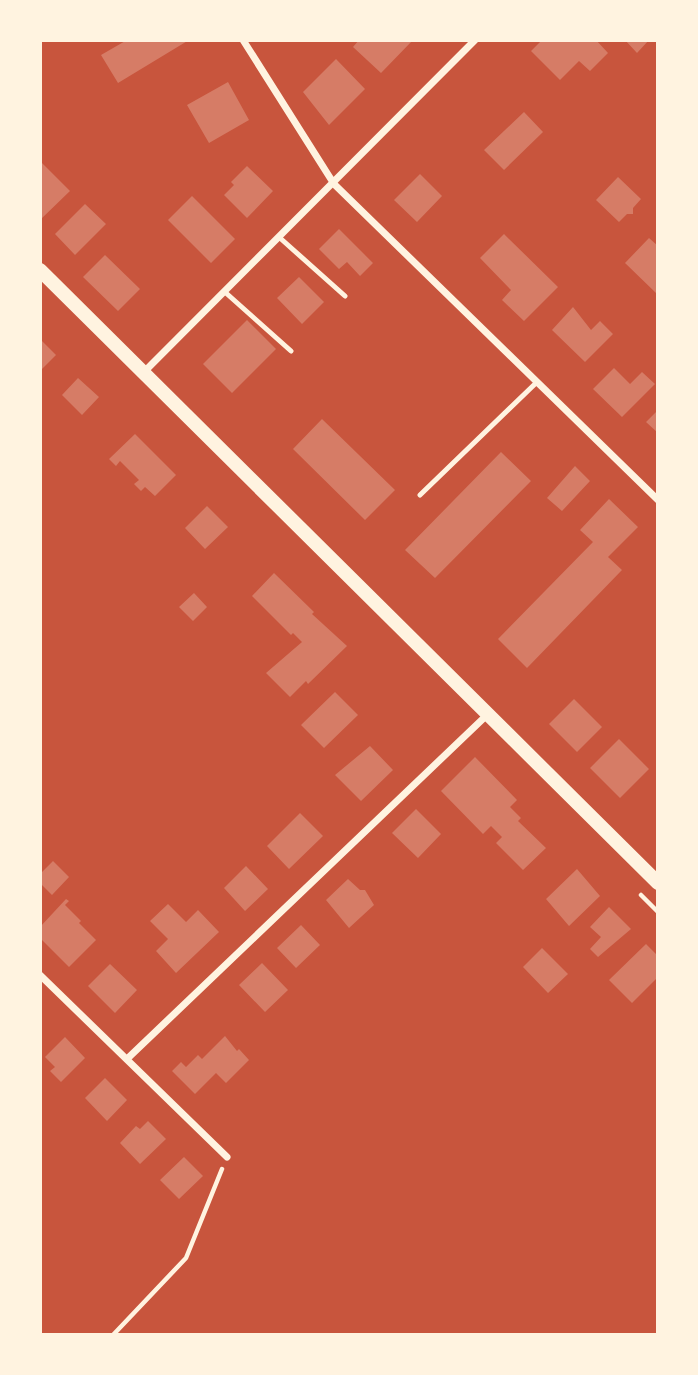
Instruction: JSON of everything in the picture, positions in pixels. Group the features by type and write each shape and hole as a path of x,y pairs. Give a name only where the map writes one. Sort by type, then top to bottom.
{"main road":[{"path":"42,276 144,372 658,883"}],"street":[{"path":"243,40 334,184 658,500"},
{"path":"144,372 226,293 475,40"},
{"path":"127,1059 488,714"},
{"path":"40,975 227,1157"}],"lane":[{"path":"280,238 345,296"},
{"path":"226,293 291,351"},
{"path":"420,495 537,382"}],"path":[{"path":"113,1335 186,1258 227,1157"}],"building":[{"path":"127,40 189,40 118,83 101,55"},
{"path":"359,40 413,40 381,73 353,47"},
{"path":"542,40 596,40 608,53 590,71 579,61 560,80 531,51"},
{"path":"625,40 649,40 637,53"},
{"path":"336,59 365,89 329,125 303,92"},
{"path":"228,82 249,120 209,143 187,105"},
{"path":"524,112 543,132 504,170 484,150"},
{"path":"40,161 70,191 40,220"},
{"path":"247,166 273,191 247,218 224,195 234,185 231,182"},
{"path":"420,174 442,196 417,222 394,200"},
{"path":"618,177 641,199 633,208 633,214 627,214 619,222 596,200"},
{"path":"192,196 235,239 211,263 168,220"},
{"path":"85,204 106,224 75,255 55,234"},
{"path":"339,229 373,263 360,276 347,262 339,269 319,249"},
{"path":"504,234 558,287 524,321 502,300 511,290 480,258"},
{"path":"649,238 658,246 656,293 625,263"},
{"path":"105,255 140,289 118,311 83,277"},
{"path":"299,277 324,302 302,324 277,298"},
{"path":"573,307 591,330 600,321 613,334 585,362 552,330"},
{"path":"247,320 276,349 232,393 203,364"},
{"path":"40,339 56,355 40,371"},
{"path":"614,368 630,384 642,372 655,384 622,417 593,389"},
{"path":"78,378 99,397 82,415 62,395"},
{"path":"658,410 658,433 646,422"},
{"path":"322,419 395,490 365,520 293,449"},
{"path":"135,434 176,475 155,496 145,487 141,491 134,484 139,480 120,461 116,466 109,459"},
{"path":"501,452 531,481 435,578 405,550"},
{"path":"575,466 590,481 562,511 547,498"},
{"path":"609,499 638,527 608,557 622,570 527,668 498,639 593,542 580,530"},
{"path":"207,506 228,527 205,549 185,528"},
{"path":"274,573 314,612 312,614 347,646 308,684 306,681 290,697 266,673 302,642 293,633 291,635 252,596"},
{"path":"194,593 207,607 193,621 179,607"},
{"path":"335,692 358,715 324,748 301,725"},
{"path":"574,699 602,727 577,752 549,724"},
{"path":"619,739 649,769 620,798 590,768"},
{"path":"370,746 393,770 361,801 335,775"},
{"path":"475,757 517,800 510,807 521,818 518,821 546,848 523,870 496,843 502,837 491,826 483,834 441,791"},
{"path":"416,809 441,834 418,858 392,833"},
{"path":"300,813 323,836 289,869 267,846"},
{"path":"53,861 69,877 52,895 40,883 40,874"},
{"path":"246,866 268,889 245,911 224,888"},
{"path":"577,869 600,896 569,926 546,899"},
{"path":"348,879 360,890 365,890 374,905 349,928 326,900"},
{"path":"66,899 69,901 65,905 96,940 69,967 40,938 40,927"},
{"path":"168,904 186,922 198,910 219,932 176,973 156,951 168,939 150,921"},
{"path":"609,907 631,929 598,957 590,949 601,937 590,927"},
{"path":"301,925 320,945 296,968 277,948"},
{"path":"646,944 658,956 658,977 632,1003 609,980"},
{"path":"542,948 568,974 548,993 523,967"},
{"path":"262,963 288,990 265,1012 239,985"},
{"path":"110,964 137,990 115,1013 88,986"},
{"path":"225,1036 237,1051 239,1049 249,1060 226,1083 216,1073 195,1094 172,1071 181,1062 186,1067 198,1055 202,1059"},
{"path":"65,1037 85,1058 61,1082 50,1071 55,1067 45,1057"},
{"path":"105,1078 127,1100 107,1121 85,1098"},
{"path":"148,1121 166,1139 140,1164 120,1143 136,1126 140,1129"},
{"path":"184,1157 203,1176 179,1199 160,1180"}]}
